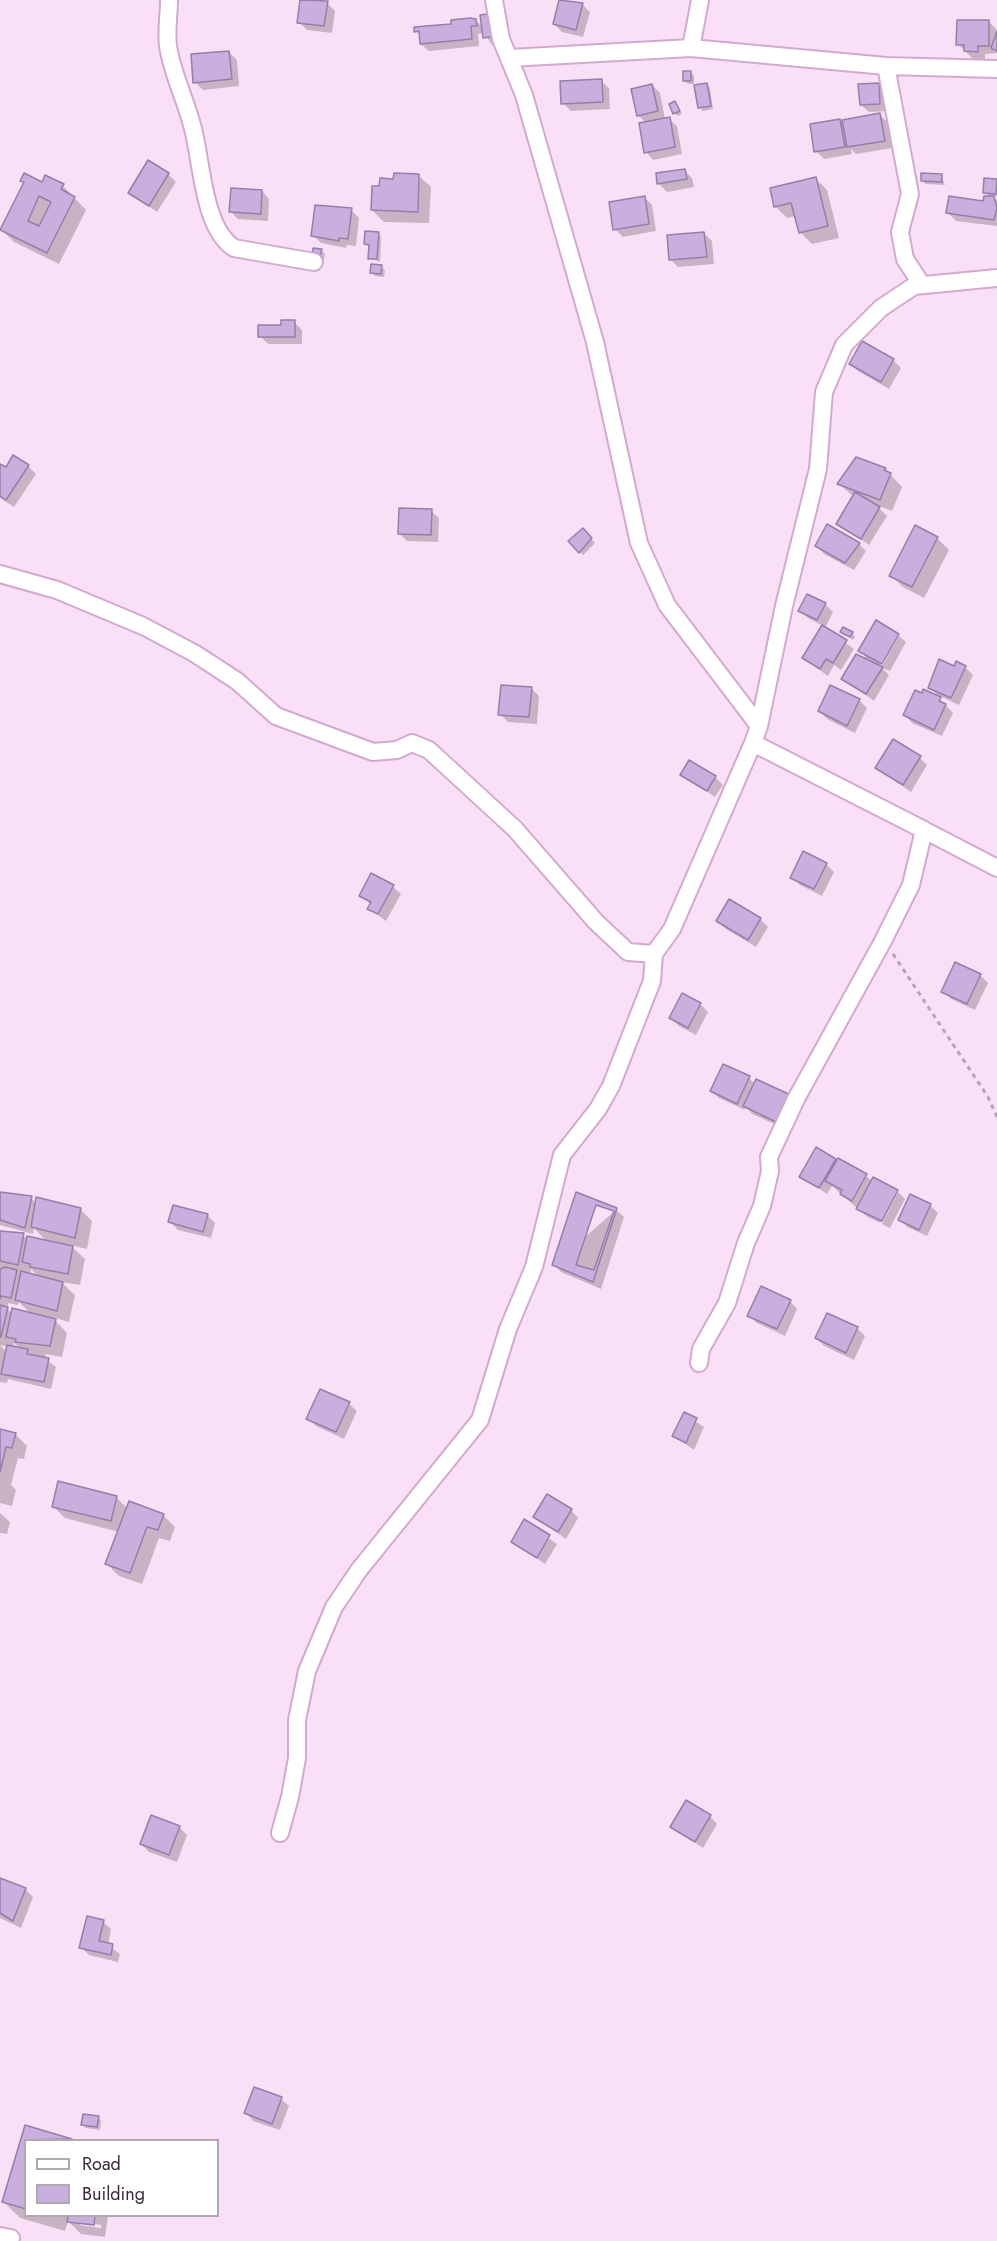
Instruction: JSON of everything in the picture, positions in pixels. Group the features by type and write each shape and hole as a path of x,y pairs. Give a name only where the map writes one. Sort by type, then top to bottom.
{"street":[{"path":"169,0 168,42 171,63 191,121 204,185 219,233 225,242 234,248 314,262"},
{"path":"494,0 501,39 524,95 595,342 639,543 667,605 759,726"},
{"path":"691,48 700,0"},
{"path":"509,58 691,48 886,66 997,69"},
{"path":"886,66 910,194 900,231 904,259 922,285"},
{"path":"280,1833 295,1768 297,1720 307,1671 334,1607 359,1570 480,1420 508,1329 534,1267 562,1155 598,1109 611,1086 652,981 654,954 672,929 753,743 759,726 784,606 818,469 824,392 844,345 881,308 914,286 997,278"},
{"path":"0,574 57,590 143,626 194,653 237,681 276,716 373,752 397,750 412,743 429,750 515,829 596,922 628,952 654,954"},
{"path":"753,743 997,868"},
{"path":"699,1363 701,1349 727,1303 746,1243 762,1206 770,1171 769,1157 796,1099 883,941 911,885 924,830"}],"path":[{"path":"883,941 988,1097 997,1117"}],"building":[{"path":"300,0 328,1 324,26 297,23"},
{"path":"559,0 583,3 576,30 553,24"},
{"path":"495,13 498,36 483,38 480,15"},
{"path":"476,19 477,26 471,26 472,39 420,44 419,31 414,32 414,27 451,24 451,20"},
{"path":"957,20 989,20 989,46 978,46 978,52 964,51 964,45 956,45"},
{"path":"997,31 997,51 991,48"},
{"path":"229,51 232,79 193,83 191,54"},
{"path":"683,71 691,71 691,81 683,81"},
{"path":"602,79 603,102 561,104 560,81"},
{"path":"707,83 711,106 698,108 694,85"},
{"path":"879,83 880,104 860,105 858,84"},
{"path":"652,84 658,111 637,116 631,89"},
{"path":"675,101 680,111 673,114 669,104"},
{"path":"880,113 885,141 847,147 842,120"},
{"path":"670,117 675,147 644,153 639,123"},
{"path":"840,119 845,147 814,152 810,124"},
{"path":"148,160 169,173 149,206 128,193"},
{"path":"685,169 687,179 657,184 656,173"},
{"path":"24,173 42,182 45,175 64,184 61,189 75,197 47,253 0,230 24,182 20,181","holes":["39,196 51,202 39,226 28,221"]},
{"path":"394,173 419,174 418,212 371,210 372,186 379,186 380,178 393,179"},
{"path":"921,173 942,174 942,182 921,181"},
{"path":"816,177 828,226 799,233 791,203 774,207 770,188"},
{"path":"984,178 997,179 996,194 983,193"},
{"path":"231,188 262,190 261,214 229,212"},
{"path":"645,196 649,224 613,230 609,202"},
{"path":"949,196 983,201 984,196 994,196 997,208 994,220 946,213"},
{"path":"315,205 352,208 348,239 339,238 339,241 311,236"},
{"path":"365,231 379,232 377,259 368,259 369,245 364,244"},
{"path":"704,232 707,257 669,260 667,235"},
{"path":"313,248 322,249 320,256 312,255"},
{"path":"371,264 382,265 381,274 370,273"},
{"path":"281,320 295,320 295,337 258,337 258,325 281,325"},
{"path":"862,341 894,359 881,382 849,364"},
{"path":"13,455 29,465 6,500 0,496 0,464 6,467"},
{"path":"856,457 886,468 884,470 891,473 880,500 837,484"},
{"path":"855,492 880,507 861,539 836,524"},
{"path":"399,508 432,509 431,535 398,534"},
{"path":"827,524 860,543 845,563 815,546"},
{"path":"915,525 938,537 912,587 889,576"},
{"path":"583,528 592,538 579,553 568,541"},
{"path":"807,594 826,603 817,620 798,611"},
{"path":"876,620 899,634 882,664 858,651"},
{"path":"822,625 847,640 833,663 826,659 820,669 802,658"},
{"path":"843,627 853,632 850,637 840,632"},
{"path":"856,654 883,667 866,694 841,679"},
{"path":"939,659 954,666 956,661 966,666 951,698 928,688"},
{"path":"501,685 532,687 529,717 498,715"},
{"path":"830,685 860,699 847,726 818,711"},
{"path":"923,689 941,697 939,701 946,704 934,730 903,715 915,690 922,693"},
{"path":"893,739 921,756 903,785 875,768"},
{"path":"689,760 716,776 707,791 680,775"},
{"path":"803,851 827,863 814,889 790,878"},
{"path":"371,873 394,885 378,914 367,909 371,902 359,896"},
{"path":"729,899 761,918 748,940 716,921"},
{"path":"955,962 981,974 967,1004 941,992"},
{"path":"682,993 701,1003 688,1028 669,1018"},
{"path":"723,1064 750,1076 737,1104 710,1091"},
{"path":"756,1079 793,1096 780,1124 743,1106"},
{"path":"816,1147 836,1159 819,1188 799,1177"},
{"path":"838,1158 867,1174 852,1201 840,1194 842,1190 825,1181"},
{"path":"873,1177 898,1190 882,1221 856,1209"},
{"path":"0,1192 32,1196 25,1228 0,1220"},
{"path":"576,1192 617,1208 593,1282 552,1265"},
{"path":"910,1194 931,1204 919,1230 898,1220"},
{"path":"36,1197 81,1208 75,1238 31,1227"},
{"path":"173,1205 208,1214 203,1232 168,1222"},
{"path":"596,1205 614,1211 594,1270 576,1265"},
{"path":"0,1231 24,1233 18,1265 0,1261"},
{"path":"27,1236 73,1246 68,1274 30,1267 30,1264 22,1262"},
{"path":"5,1267 17,1270 11,1298 1,1296 0,1299 0,1269"},
{"path":"21,1271 63,1282 57,1311 15,1300"},
{"path":"761,1286 791,1300 777,1329 747,1316"},
{"path":"0,1305 8,1307 1,1337 0,1337"},
{"path":"12,1308 56,1319 50,1346 15,1342 16,1339 6,1337"},
{"path":"827,1313 858,1327 846,1353 815,1338"},
{"path":"7,1345 28,1349 27,1354 49,1358 44,1382 1,1374"},
{"path":"320,1389 350,1402 336,1432 306,1419"},
{"path":"684,1412 697,1418 686,1443 672,1436"},
{"path":"0,1429 16,1433 12,1448 6,1447 0,1472"},
{"path":"58,1481 117,1496 111,1521 52,1507"},
{"path":"547,1494 572,1509 558,1532 533,1517"},
{"path":"129,1501 164,1514 158,1530 147,1527 130,1573 105,1564"},
{"path":"524,1519 550,1535 537,1558 511,1542"},
{"path":"686,1800 711,1815 695,1842 670,1827"},
{"path":"151,1815 180,1826 169,1855 140,1844"},
{"path":"0,1878 26,1888 13,1921 0,1913"},
{"path":"87,1916 104,1920 99,1941 113,1944 111,1955 79,1948"},
{"path":"254,2087 282,2097 272,2124 244,2113"},
{"path":"83,2114 99,2116 97,2127 81,2125"},
{"path":"25,2125 72,2139 24,2139 24,2208 2,2202"},
{"path":"68,2217 95,2217 94,2225 67,2222"}]}
